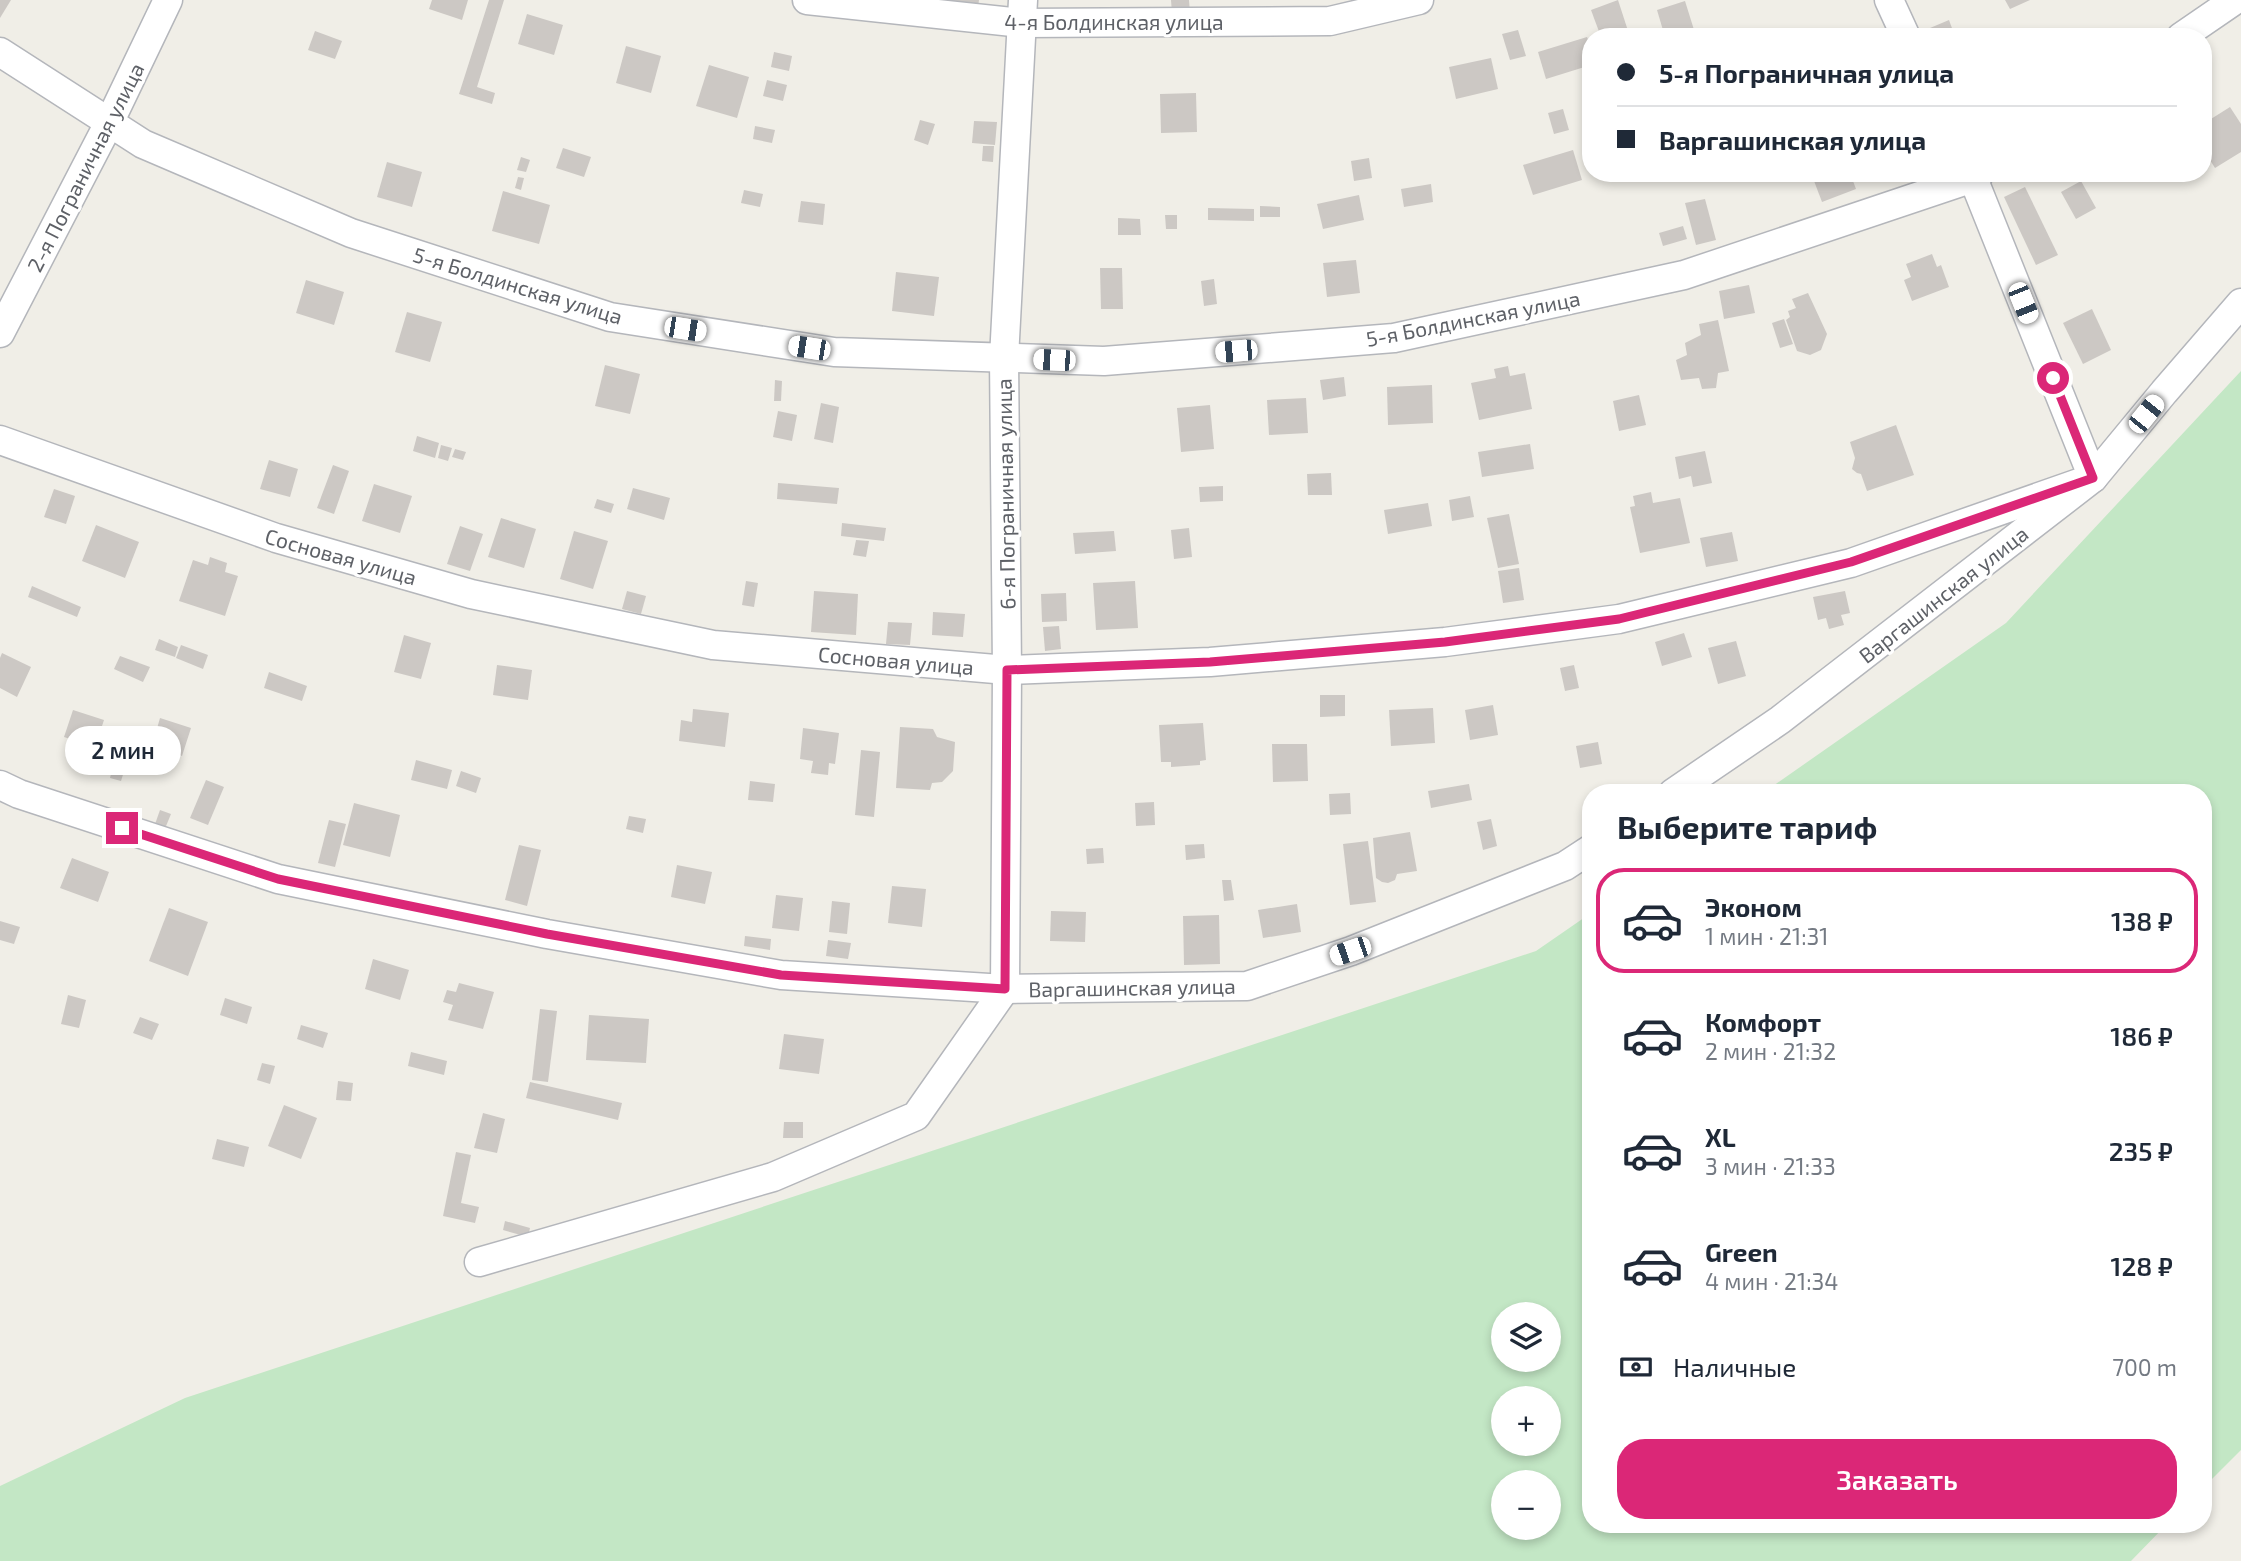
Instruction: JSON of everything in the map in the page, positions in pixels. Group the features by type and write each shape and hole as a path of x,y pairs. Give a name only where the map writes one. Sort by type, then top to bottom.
{"street":[{"name":"2-я Пограничная улица","path":"0,333 110,121 168,0"},
{"name":"4-я Болдинская улица","path":"807,0 1022,12 1330,21 1419,0"},
{"path":"1889,0 1902,28"},
{"path":"2194,28 2235,0"},
{"name":"6-я Пограничная улица","path":"1005,989 1007,670 1004,358 1022,12"},
{"name":"5-я Болдинская улица","path":"0,52 143,144 351,233 610,317 834,352 1104,361 1394,338 1684,275 1955,182"},
{"path":"1978,182 2093,478"},
{"name":"Варгашинская улица","path":"1686,784 1780,720 2093,478 2241,303"},
{"name":"Сосновая улица","path":"0,440 276,538 471,594 713,645 1007,670 1224,661 1445,642 1619,619 1851,562 2093,478"},
{"name":"Варгашинская улица","path":"0,785 19,794 278,879 547,934 781,975 1005,989 1247,986 1350,951 1565,866 1582,855"},
{"path":"479,1262 773,1177 916,1116 1005,989"}],"green space":[{"path":"2241,371 2241,1450 2212,1479 2212,784 1776,784 2006,623"},
{"path":"1582,919 1582,1533 2158,1533 2131,1561 0,1561 0,1486 185,1398 1536,951"}],"building":[{"path":"0,0 11,0 0,18"},
{"path":"432,0 468,0 462,20 429,9"},
{"path":"489,0 504,0 477,87 495,93 492,104 459,94"},
{"path":"946,0 979,0 977,13 945,9"},
{"path":"1171,0 1189,0 1190,13 1172,13"},
{"path":"1618,0 1627,28 1598,28 1591,10"},
{"path":"2005,0 2030,0 2010,9"},
{"path":"1685,1 1693,28 1662,28 1657,10"},
{"path":"527,14 563,25 554,55 518,44"},
{"path":"1949,20 1952,28 1930,28"},
{"path":"1518,30 1526,56 1510,60 1502,34"},
{"path":"315,31 342,41 335,59 308,50"},
{"path":"1582,39 1582,68 1546,79 1538,52"},
{"path":"626,46 661,56 651,93 616,83"},
{"path":"774,52 792,56 789,71 771,67"},
{"path":"1491,58 1498,89 1456,99 1449,67"},
{"path":"709,65 749,77 737,118 696,106"},
{"path":"767,80 787,85 783,101 763,96"},
{"path":"1196,93 1197,132 1161,133 1160,94"},
{"path":"2230,107 2241,124 2241,152 2215,168 2212,163 2212,118"},
{"path":"1563,109 1569,130 1554,134 1548,113"},
{"path":"920,120 935,124 928,145 914,140"},
{"path":"974,121 997,122 995,145 972,143"},
{"path":"755,126 775,130 772,143 753,139"},
{"path":"983,146 994,146 993,162 982,161"},
{"path":"563,148 591,157 584,177 556,168"},
{"path":"1573,150 1582,180 1533,195 1523,165"},
{"path":"521,157 530,160 526,172 517,170"},
{"path":"1369,158 1372,178 1354,181 1351,161"},
{"path":"387,162 422,172 412,207 377,197"},
{"path":"518,177 524,178 521,190 515,188"},
{"path":"1814,182 1853,182 1856,189 1822,202"},
{"path":"2082,182 2096,208 2076,219 2061,192"},
{"path":"1431,184 1433,202 1404,207 1401,189"},
{"path":"2025,187 2058,255 2036,265 2004,197"},
{"path":"744,190 763,194 760,207 741,203"},
{"path":"503,191 550,205 539,244 492,231"},
{"path":"1359,195 1364,220 1323,229 1317,204"},
{"path":"1705,199 1716,240 1696,245 1685,203"},
{"path":"801,201 825,204 823,225 798,222"},
{"path":"1260,206 1280,207 1280,217 1260,217"},
{"path":"1208,208 1254,209 1254,221 1208,220"},
{"path":"1165,215 1177,215 1177,229 1166,229"},
{"path":"1118,218 1140,219 1141,235 1118,235"},
{"path":"1683,226 1687,239 1663,246 1659,233"},
{"path":"1932,254 1937,267 1941,265 1949,287 1912,301 1904,280 1911,277 1906,264"},
{"path":"1356,260 1360,293 1327,297 1323,263"},
{"path":"1100,268 1122,268 1123,309 1101,309"},
{"path":"896,272 939,277 934,316 892,311"},
{"path":"1214,279 1217,304 1204,306 1201,281"},
{"path":"306,280 344,292 334,325 296,313"},
{"path":"1749,285 1755,313 1724,319 1719,291"},
{"path":"1808,293 1827,334 1821,350 1810,355 1797,351 1786,320 1790,317 1788,311 1796,308 1792,299"},
{"path":"2092,309 2111,350 2083,364 2063,323"},
{"path":"407,312 442,322 430,362 395,352"},
{"path":"1784,319 1793,344 1780,348 1772,323"},
{"path":"1718,320 1729,371 1718,373 1716,388 1702,389 1699,378 1681,380 1676,360 1687,355 1685,343 1701,335 1699,324"},
{"path":"605,365 640,374 630,414 595,406"},
{"path":"1508,366 1510,376 1525,373 1532,409 1479,420 1471,383 1496,378 1494,369"},
{"path":"1344,377 1346,396 1323,400 1320,380"},
{"path":"775,380 782,381 781,401 774,401"},
{"path":"1432,385 1433,423 1388,425 1387,387"},
{"path":"1639,395 1646,425 1619,431 1613,401"},
{"path":"1306,398 1308,433 1269,435 1267,400"},
{"path":"821,403 839,407 833,443 814,439"},
{"path":"1210,405 1214,449 1181,452 1177,408"},
{"path":"778,411 797,415 792,441 773,437"},
{"path":"1896,425 1914,475 1867,491 1861,474 1852,469 1855,458 1850,442"},
{"path":"417,436 439,443 435,458 413,451"},
{"path":"1530,444 1534,469 1482,477 1478,452"},
{"path":"441,445 452,448 448,461 438,458"},
{"path":"455,449 466,452 463,460 452,457"},
{"path":"1705,451 1712,483 1693,487 1691,476 1679,479 1675,457"},
{"path":"269,460 298,469 290,497 260,489"},
{"path":"333,465 349,471 334,514 317,508"},
{"path":"1331,473 1332,495 1308,495 1307,474"},
{"path":"778,483 839,488 837,504 777,499"},
{"path":"374,484 412,496 400,533 362,521"},
{"path":"1223,486 1223,501 1200,502 1199,487"},
{"path":"633,488 670,498 664,520 627,509"},
{"path":"54,489 75,496 66,524 44,517"},
{"path":"1651,492 1653,503 1680,498 1690,543 1640,553 1630,507 1635,506 1633,496"},
{"path":"1470,496 1474,517 1452,521 1449,500"},
{"path":"597,499 614,504 611,513 594,508"},
{"path":"1428,503 1432,526 1388,534 1384,510"},
{"path":"1509,514 1519,564 1498,568 1487,518"},
{"path":"501,518 536,529 524,568 488,557"},
{"path":"842,523 886,528 884,541 841,536"},
{"path":"96,525 139,542 125,578 82,561"},
{"path":"460,526 483,534 470,571 447,564"},
{"path":"1189,528 1192,557 1174,559 1171,530"},
{"path":"574,531 608,541 593,589 560,579"},
{"path":"1114,531 1116,551 1075,554 1073,533"},
{"path":"1732,532 1738,561 1706,567 1700,538"},
{"path":"856,540 869,541 866,557 853,555"},
{"path":"210,557 227,563 225,572 238,576 225,616 179,601 193,560 208,565"},
{"path":"1519,568 1524,600 1503,603 1498,571"},
{"path":"746,581 758,583 754,607 742,605"},
{"path":"1135,581 1138,628 1096,630 1093,583"},
{"path":"32,586 81,607 77,617 28,597"},
{"path":"627,591 646,596 641,614 622,609"},
{"path":"814,591 858,594 856,635 811,632"},
{"path":"1845,591 1850,613 1841,615 1844,625 1829,629 1826,618 1818,620 1813,597"},
{"path":"1066,593 1067,621 1042,622 1041,594"},
{"path":"933,612 965,614 963,637 932,635"},
{"path":"888,622 912,623 910,645 886,644"},
{"path":"1059,626 1061,649 1045,651 1043,627"},
{"path":"1684,633 1692,657 1662,666 1655,642"},
{"path":"404,635 431,643 421,679 394,672"},
{"path":"159,639 178,647 175,657 155,650"},
{"path":"1736,641 1746,676 1718,684 1708,648"},
{"path":"181,645 208,655 203,669 176,658"},
{"path":"2,653 31,667 17,697 0,688"},
{"path":"120,656 150,667 143,682 114,669"},
{"path":"497,665 532,670 528,700 493,695"},
{"path":"1574,665 1579,688 1565,691 1560,668"},
{"path":"269,672 307,686 302,701 264,688"},
{"path":"1320,695 1345,695 1345,716 1320,717"},
{"path":"1493,705 1498,735 1470,740 1465,710"},
{"path":"1433,708 1435,743 1391,746 1389,710"},
{"path":"693,709 729,713 725,747 679,741 681,720 692,722"},
{"path":"73,710 104,720 95,747 64,737"},
{"path":"160,718 191,728 182,756 171,752 167,762 157,758 160,748 152,746"},
{"path":"1203,723 1206,760 1200,761 1200,765 1171,767 1171,762 1161,762 1159,725"},
{"path":"900,727 933,729 937,737 955,742 953,771 942,782 932,783 930,790 896,788"},
{"path":"803,728 839,733 835,764 829,763 828,775 811,773 813,761 800,759"},
{"path":"1598,742 1602,764 1580,768 1576,746"},
{"path":"1272,744 1307,744 1308,781 1273,782"},
{"path":"861,750 880,752 874,817 855,815"},
{"path":"416,760 452,770 447,789 411,780"},
{"path":"113,765 125,768 121,781 110,778"},
{"path":"461,771 481,778 476,793 456,786"},
{"path":"206,780 224,787 208,825 190,818"},
{"path":"750,781 775,784 773,802 748,800"},
{"path":"1469,784 1472,800 1431,808 1428,791"},
{"path":"1350,793 1351,814 1330,815 1329,794"},
{"path":"1154,802 1155,825 1136,826 1135,803"},
{"path":"354,803 400,815 390,857 343,845"},
{"path":"160,810 171,814 164,831 154,827"},
{"path":"629,816 646,819 643,833 626,829"},
{"path":"1491,819 1497,846 1483,850 1477,822"},
{"path":"329,820 346,824 335,867 318,863"},
{"path":"1410,832 1417,871 1397,874 1395,880 1382,882 1376,878 1373,838"},
{"path":"1368,841 1376,902 1350,905 1343,844"},
{"path":"1204,844 1205,858 1186,860 1185,845"},
{"path":"519,845 541,850 527,906 505,900"},
{"path":"1103,848 1104,863 1087,864 1086,849"},
{"path":"72,858 109,872 98,902 60,888"},
{"path":"677,865 712,872 705,904 671,897"},
{"path":"1222,880 1231,880 1234,900 1224,901"},
{"path":"892,886 926,889 922,927 888,923"},
{"path":"776,895 803,898 799,931 772,928"},
{"path":"832,901 850,903 847,934 829,932"},
{"path":"1297,904 1301,932 1263,938 1258,910"},
{"path":"169,908 208,922 188,976 149,961"},
{"path":"1051,911 1086,912 1085,942 1050,941"},
{"path":"1219,915 1220,964 1184,965 1183,916"},
{"path":"0,921 20,927 14,944 0,940"},
{"path":"745,936 771,939 770,950 744,946"},
{"path":"828,940 851,943 848,959 826,956"},
{"path":"373,959 409,970 400,1000 365,989"},
{"path":"459,983 494,992 483,1029 448,1020 453,1005 443,1002 447,990 456,992"},
{"path":"68,995 86,1000 79,1028 61,1024"},
{"path":"225,998 252,1007 247,1024 220,1015"},
{"path":"540,1009 557,1011 548,1082 532,1080"},
{"path":"589,1015 649,1019 646,1063 586,1060"},
{"path":"140,1017 159,1024 152,1040 133,1033"},
{"path":"301,1025 328,1033 323,1048 297,1039"},
{"path":"784,1034 824,1039 819,1074 779,1069"},
{"path":"411,1052 447,1061 444,1075 408,1066"},
{"path":"262,1063 275,1066 270,1084 257,1080"},
{"path":"338,1081 353,1083 351,1101 336,1100"},
{"path":"530,1082 622,1103 618,1120 526,1098"},
{"path":"284,1105 317,1118 301,1159 268,1146"},
{"path":"483,1113 505,1119 497,1153 474,1148"},
{"path":"784,1122 803,1122 803,1138 783,1138"},
{"path":"217,1139 249,1147 244,1167 212,1159"},
{"path":"456,1152 471,1155 461,1203 479,1207 475,1223 443,1216"},
{"path":"505,1221 530,1228 528,1237 503,1230"}],"route":[{"path":"122,828 278,879 547,934 781,975 1005,989 1007,670 1210,662 1445,642 1619,619 1851,562 2093,478 2053,378"}]}
